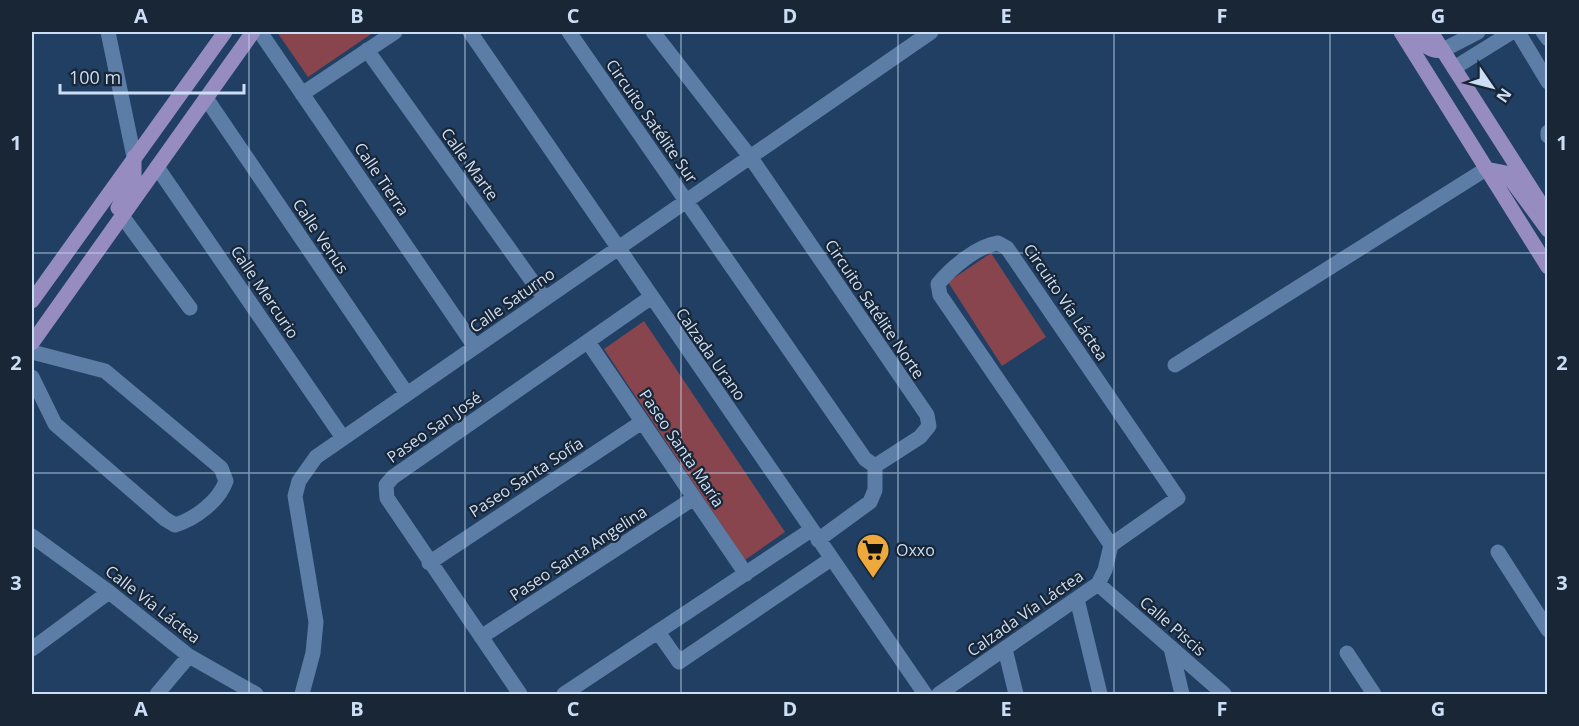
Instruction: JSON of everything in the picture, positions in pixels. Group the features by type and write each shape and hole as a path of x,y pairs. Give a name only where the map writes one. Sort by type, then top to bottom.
{"main road":[{"path":"32,301 225,32"},
{"path":"32,343 253,32"},
{"path":"1401,32 1548,267"},
{"path":"1413,32 1427,48 1435,52 1443,50"},
{"path":"1431,32 1548,215"},
{"path":"88,263 134,177 134,157"},
{"path":"1486,169 1506,173 1548,230"},
{"path":"32,311 42,287"}],"street":[{"path":"108,32 134,157"},
{"name":"Calle Tierra","path":"260,32 475,347"},
{"path":"303,94 395,32"},
{"name":"Calzada Urano","path":"470,32 650,298 925,694"},
{"name":"Circuito Satélite Sur","path":"569,32 686,201"},
{"path":"652,32 750,158"},
{"name":"Calle Saturno","path":"302,694 313,653 316,622 295,510 295,496 299,481 316,457 930,32"},
{"path":"1443,50 1478,32"},
{"path":"1454,68 1508,32 1548,82"},
{"path":"1543,32 1548,39"},
{"name":"Calle Marte","path":"367,50 544,299"},
{"name":"Calle Venus","path":"206,98 406,394"},
{"name":"Circuito Satélite Norte","path":"750,158 927,416 928,426 920,436 875,465"},
{"name":"Calle Mercurio","path":"157,167 343,438"},
{"path":"1175,365 1486,169"},
{"path":"564,694 781,550 815,535 870,502 875,490 875,465 865,459 686,201"},
{"path":"122,216 190,308"},
{"name":"Circuito Vía Láctea","path":"998,243 1007,248 1178,498 1111,545 940,296 938,284 946,275 987,244 998,243"},
{"name":"Paseo San José","path":"520,694 387,498 386,485 393,477 650,298"},
{"name":"Paseo Santa María","path":"588,342 746,574"},
{"path":"32,352 105,371 221,468 226,481 221,494 186,522 175,525 165,519 55,424 32,376"},
{"name":"Paseo Santa Sofía","path":"429,563 642,422"},
{"name":"Paseo Santa Angelina","path":"482,637 694,498"},
{"name":"Calle Vía Láctea","path":"32,536 109,592 189,656 256,694"},
{"name":"Calzada Vía Láctea","path":"939,694 1098,584 1105,570 1111,545"},
{"path":"1498,552 1548,630"},
{"path":"658,632 679,662 831,559"},
{"name":"Calle Piscis","path":"1098,584 1224,694"},
{"path":"32,649 109,592"},
{"path":"1077,599 1100,694"},
{"path":"1171,648 1182,694"},
{"path":"1005,649 1016,694"},
{"path":"1347,653 1374,694"},
{"path":"157,694 189,656"}],"shaded area":[{"path":"277,32 374,32 308,77"},
{"path":"991,253 1046,337 1002,366 948,282"},
{"path":"644,321 785,532 745,560 604,349"}],"place":[{"name":"Oxxo","path":"873,579"}]}
